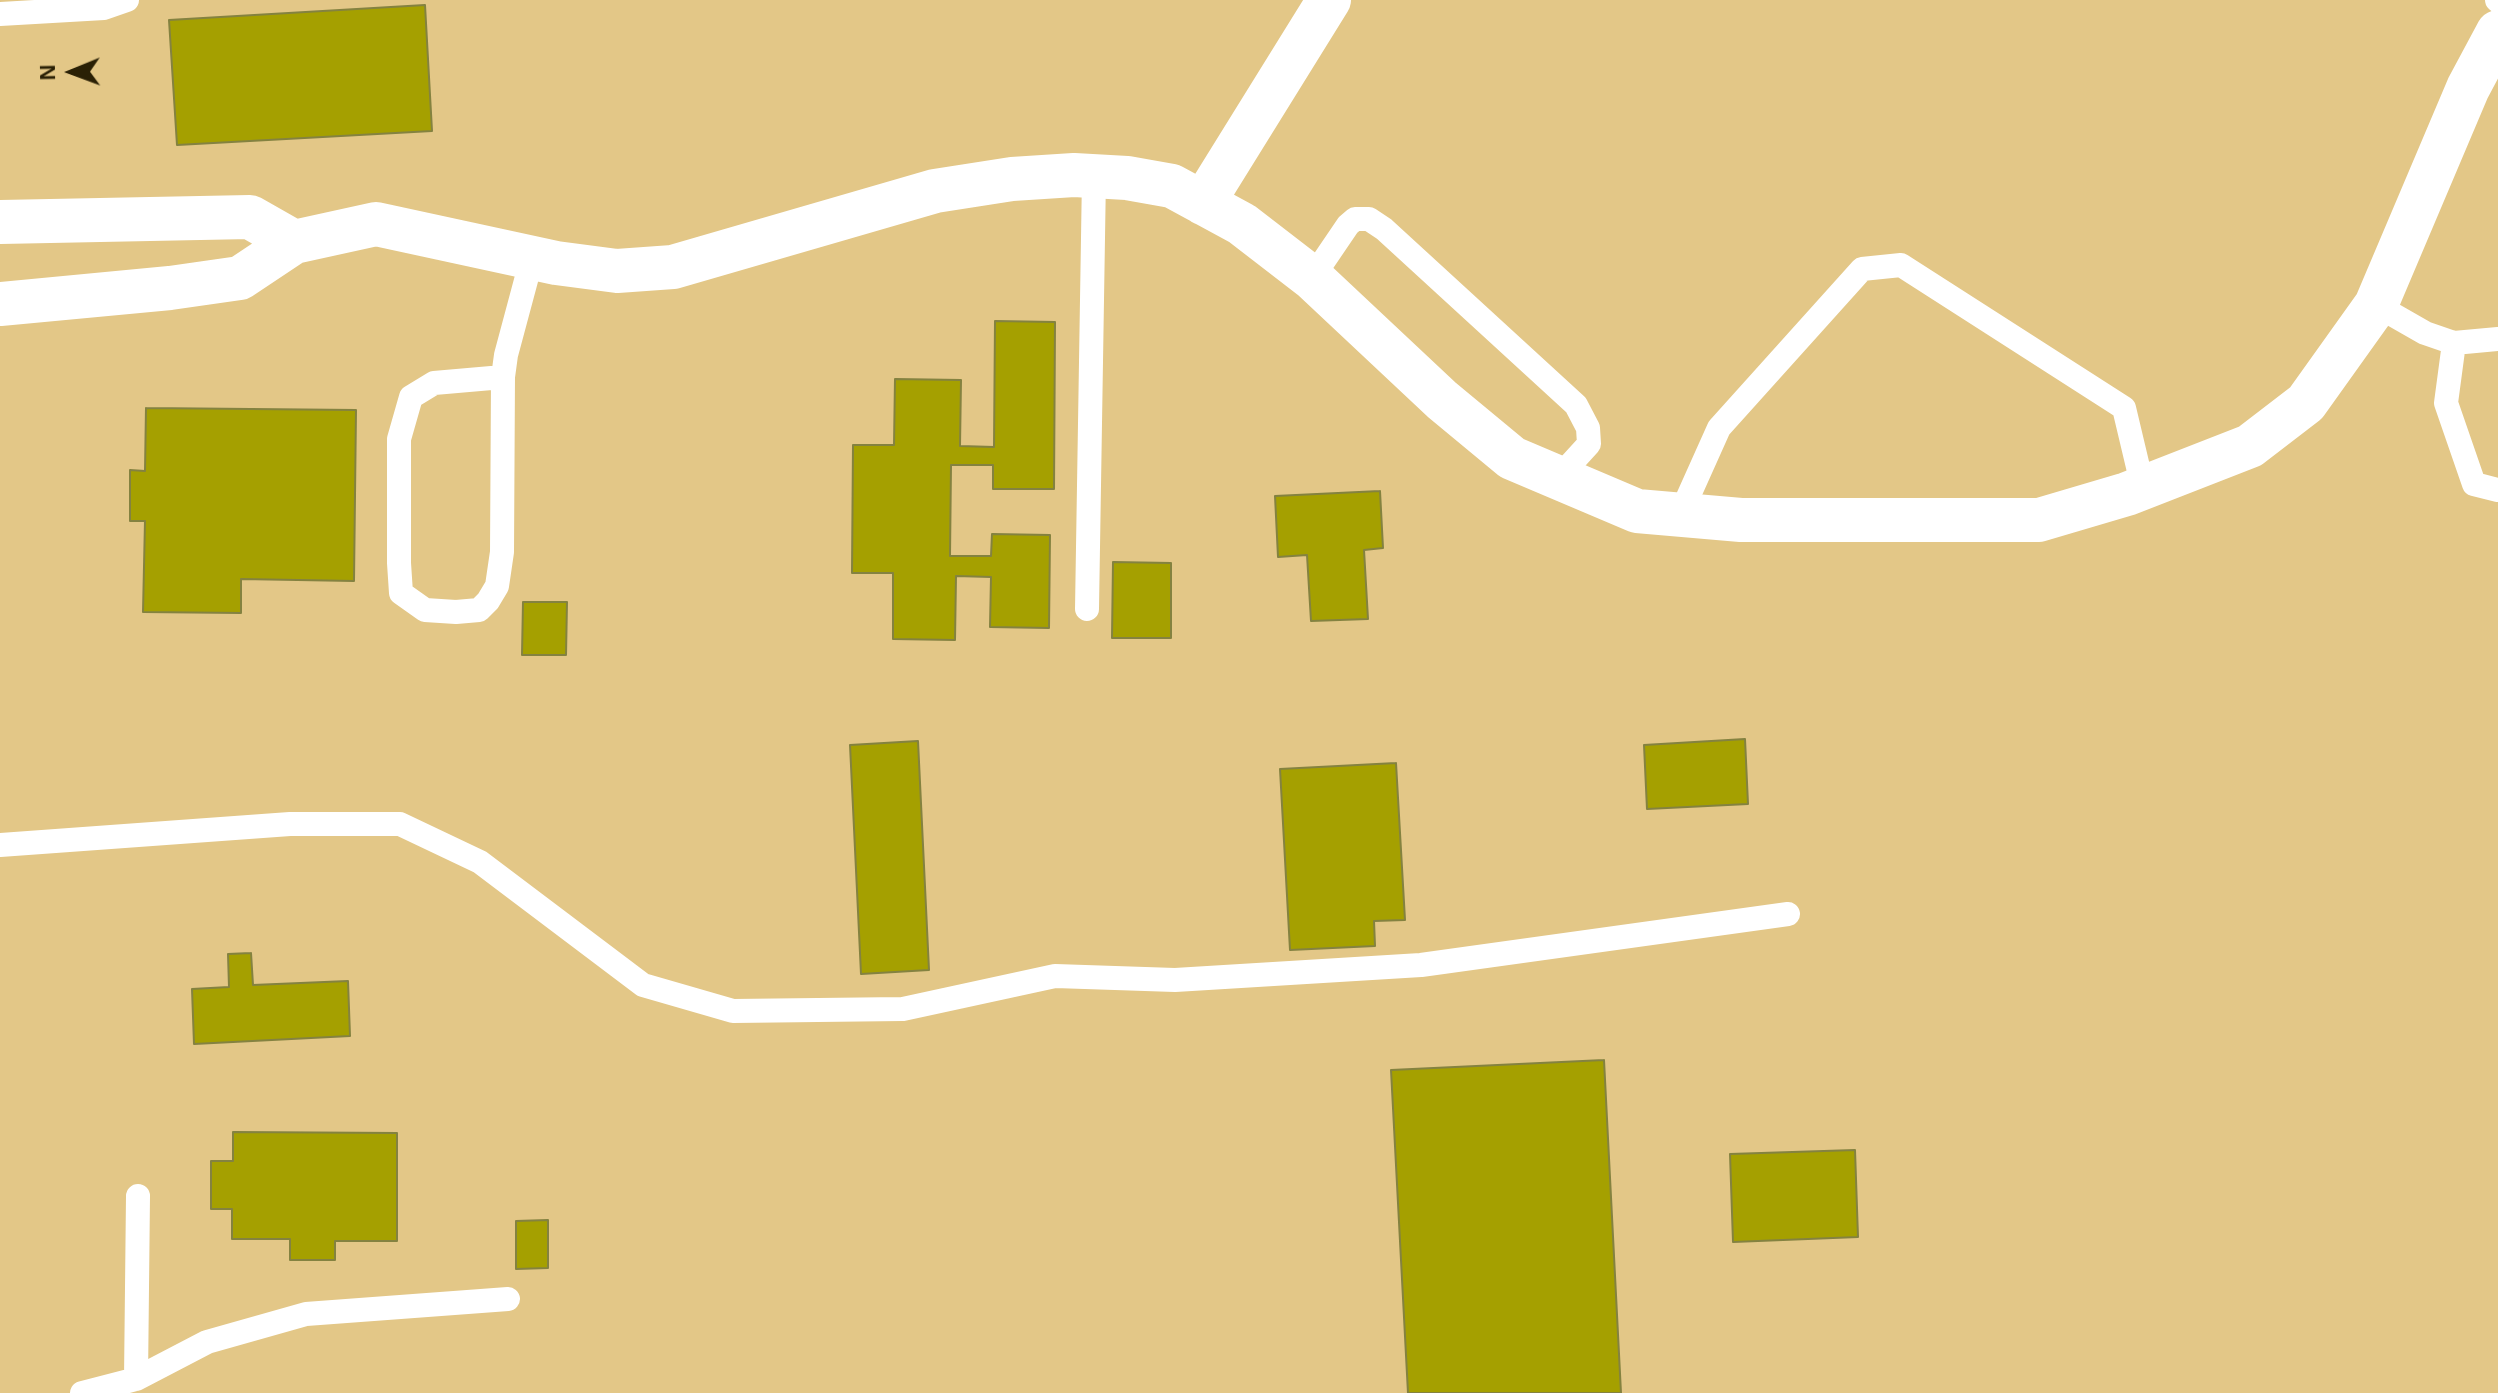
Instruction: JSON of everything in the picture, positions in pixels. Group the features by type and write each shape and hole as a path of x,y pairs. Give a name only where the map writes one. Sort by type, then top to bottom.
{"street":[{"path":"1203,203 1329,0"},
{"path":"0,304 170,288 240,278 294,242 376,224 532,258 617,271 673,267 935,191 1012,179 1127,178 1172,186 1242,224 1312,278 1442,400 1512,458 1637,511 1741,520 2039,520 2143,488 2250,446 2306,403 2376,305 2468,88 2498,32"},
{"path":"0,222 250,217 294,242"}],"lane":[{"path":"0,14 104,8 127,0"},
{"path":"1087,609 1094,176"},
{"path":"1312,278 1355,219 1369,219 1384,229 1576,405 1588,428 1589,444 1558,478"},
{"path":"503,377 434,383 411,397 399,439 399,563 401,593 425,610 479,610 497,586 502,552 503,377 532,258"},
{"path":"1680,515 1719,428 1862,269 1901,265 2124,408 2143,488"},
{"path":"2376,305 2425,333 2454,343 2498,339"},
{"path":"2454,343 2446,403 2474,484 2498,490"},
{"path":"0,845 290,824 400,824 480,862 643,985 733,1011 903,1009 1055,976 1175,980 1421,965 1788,914"},
{"path":"136,1379 138,1196"},
{"path":"82,1393 136,1379 207,1342 306,1314 508,1299"}],"building":[{"path":"425,5 432,131 177,145 169,20"},
{"path":"995,321 1055,322 1054,489 993,489 993,465 951,465 950,556 991,556 992,534 1050,535 1049,628 990,627 991,577 956,576 955,640 893,639 893,573 852,573 853,445 894,445 895,379 961,380 960,446 994,447"},
{"path":"146,408 356,410 354,581 241,579 241,613 143,612 145,521 130,521 130,470 145,471"},
{"path":"1380,491 1383,548 1364,550 1368,619 1311,621 1307,555 1278,557 1275,496"},
{"path":"1113,562 1171,563 1171,638 1112,638"},
{"path":"523,602 567,602 566,655 522,655"},
{"path":"1745,739 1748,804 1647,809 1644,745"},
{"path":"918,741 929,970 861,974 850,745"},
{"path":"1396,763 1405,920 1374,921 1375,946 1290,950 1280,769"},
{"path":"251,953 253,985 348,981 350,1036 194,1044 192,989 229,987 228,954"},
{"path":"1604,1060 1621,1393 1408,1393 1391,1070"},
{"path":"233,1132 397,1133 397,1241 335,1241 335,1260 290,1260 290,1239 232,1239 232,1209 211,1209 211,1161 233,1161"},
{"path":"1855,1150 1858,1237 1733,1242 1730,1154"},
{"path":"548,1220 548,1268 516,1269 516,1221"}]}
